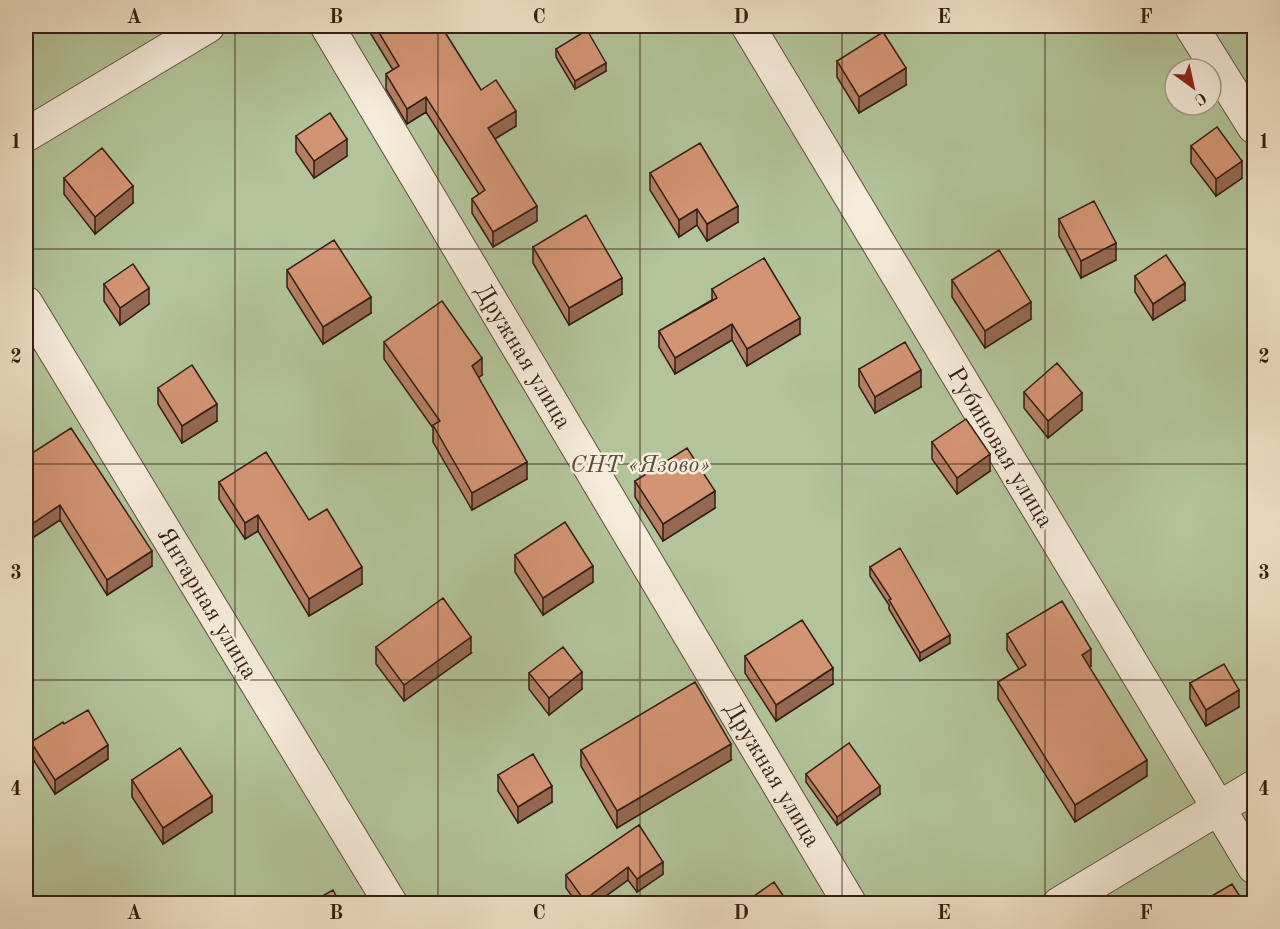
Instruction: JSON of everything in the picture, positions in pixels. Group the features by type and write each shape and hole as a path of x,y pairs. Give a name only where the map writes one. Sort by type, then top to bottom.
{"street":[{"path":"26,135 208,26"},
{"name":"Дружная улица","path":"327,26 850,903"},
{"name":"Рубиновая улица","path":"748,26 1254,867"},
{"path":"1191,26 1254,127"},
{"name":"Янтарная улица","path":"26,303 391,903"},
{"path":"1059,903 1254,787"}],"green space":[{"name":"СНТ «Язово»","path":"26,26 1254,26 1254,903 26,903"}],"building":[{"path":"375,26 441,26 481,90 496,80 516,111 488,128 537,206 493,232 472,199 485,190 426,97 407,109 386,74 399,66"},
{"path":"587,30 606,63 575,81 556,49"},
{"path":"883,32 906,68 859,97 837,61"},
{"path":"330,113 347,139 314,161 296,136"},
{"path":"1217,127 1242,161 1216,179 1191,146"},
{"path":"700,143 738,206 707,224 697,209 679,220 650,173"},
{"path":"102,148 133,186 95,217 64,178"},
{"path":"1094,201 1116,243 1081,261 1059,219"},
{"path":"586,215 622,278 569,308 533,247"},
{"path":"334,240 371,297 323,327 287,270"},
{"path":"999,250 1031,302 985,331 952,280"},
{"path":"1166,255 1185,283 1153,304 1135,276"},
{"path":"764,258 800,318 747,349 732,324 675,358 659,331 717,298 712,289"},
{"path":"133,264 149,288 120,308 104,284"},
{"path":"442,301 482,358 472,366 527,462 472,493 433,425 440,421 384,342"},
{"path":"905,342 921,370 875,397 859,369"},
{"path":"1057,363 1082,393 1048,421 1024,392"},
{"path":"192,365 217,404 182,426 158,388"},
{"path":"966,419 990,454 957,478 932,442"},
{"path":"71,428 152,551 107,580 60,505 26,528 26,474 28,472 26,457"},
{"path":"687,448 715,491 663,524 635,481"},
{"path":"266,452 309,520 327,509 362,567 309,599 258,515 245,523 219,482"},
{"path":"565,522 593,566 543,598 515,555"},
{"path":"900,548 950,635 920,653 889,600 891,599 870,567"},
{"path":"443,598 471,637 404,685 376,647"},
{"path":"1062,601 1091,649 1082,655 1147,760 1075,805 998,682 1026,665 1007,634"},
{"path":"802,620 833,668 776,705 745,656"},
{"path":"563,647 582,672 549,698 529,673"},
{"path":"1224,664 1239,690 1206,710 1190,683"},
{"path":"695,682 731,744 617,811 581,750"},
{"path":"88,710 108,745 55,780 31,742"},
{"path":"849,743 880,786 837,817 806,774"},
{"path":"180,748 212,796 163,828 132,780"},
{"path":"533,754 552,786 518,807 498,775"},
{"path":"639,825 663,862 637,879 628,867 584,900 566,875"},
{"path":"774,882 788,903 744,903"},
{"path":"1232,884 1244,903 1200,903"},
{"path":"333,890 340,903 310,903"}]}
